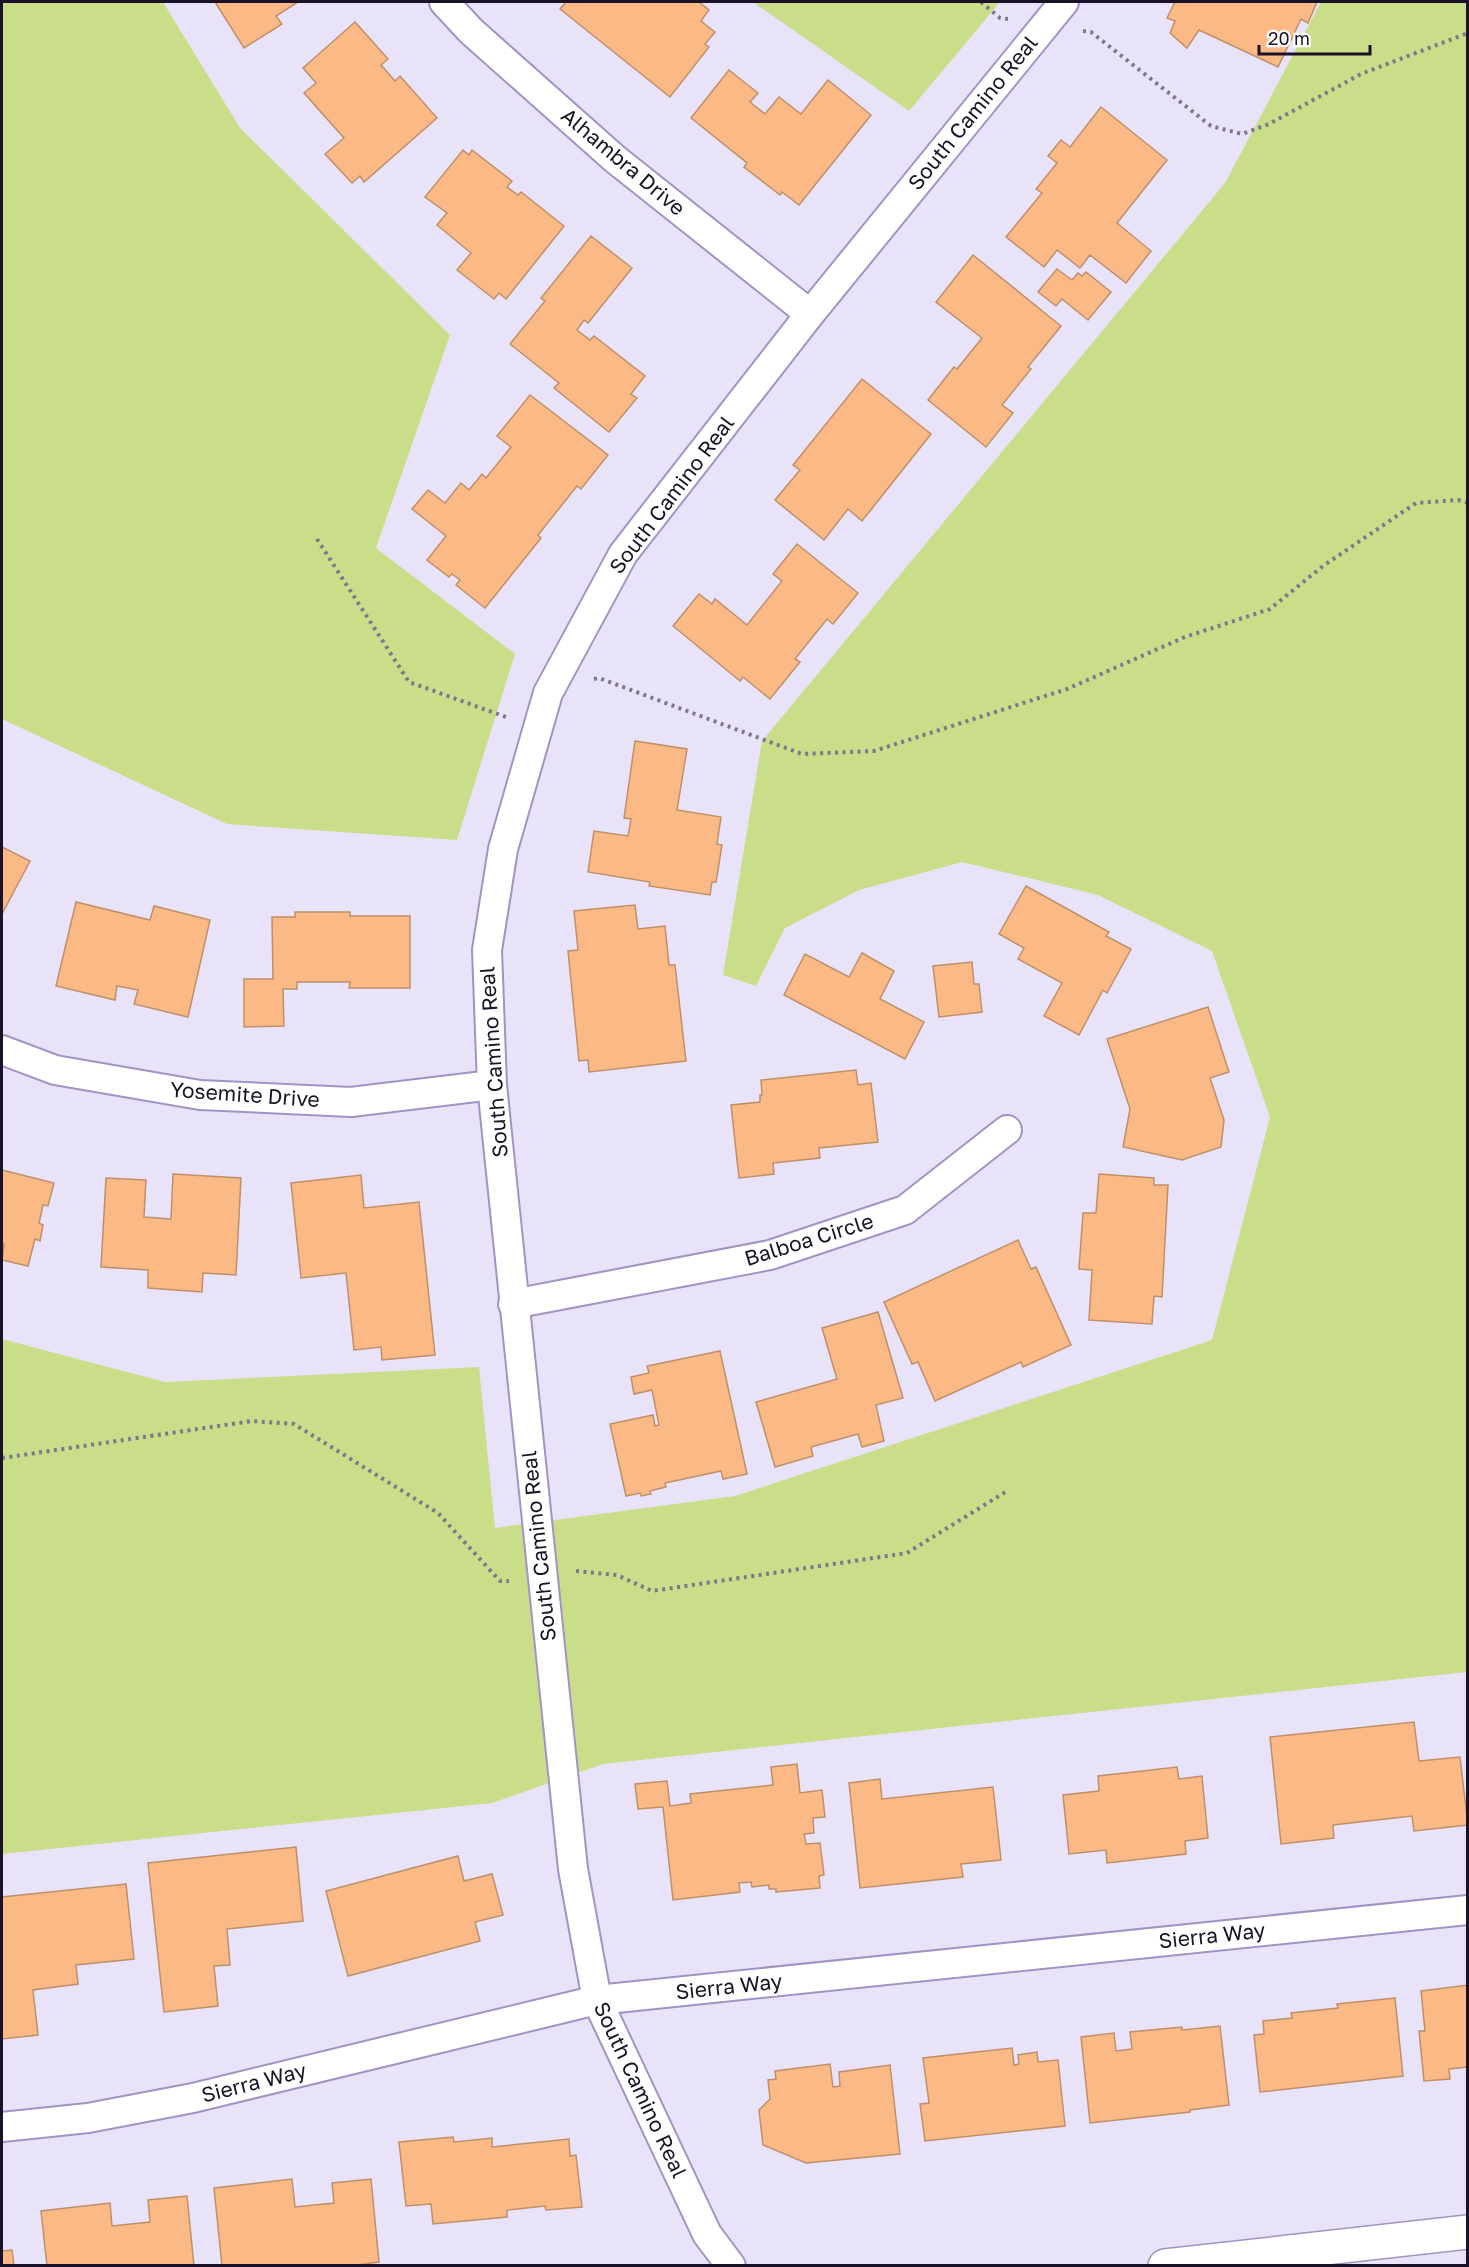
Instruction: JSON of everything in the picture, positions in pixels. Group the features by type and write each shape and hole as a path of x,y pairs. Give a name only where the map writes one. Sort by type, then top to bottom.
{"street":[{"name":"Alhambra Drive","path":"444,2 471,31 615,159 810,314"},
{"name":"South Camino Real","path":"732,2265 707,2234 597,2000 573,1869 513,1304 492,1085 487,950 503,849 549,693 623,554 810,314 1064,2"},
{"name":"Yosemite Drive","path":"2,1050 55,1070 200,1095 351,1102 492,1085"},
{"name":"Balboa Circle","path":"513,1304 770,1256 905,1210 1007,1130"},
{"name":"Sierra Way","path":"2,2127 88,2118 193,2098 597,2000 1467,1910"},
{"path":"1165,2265 1467,2232"}],"path":[{"path":"981,2 1000,18 1043,27 1091,32 1211,126 1242,134 1269,124 1361,74 1467,33"},
{"path":"317,539 409,682 506,717 549,693 599,678 802,754 874,751 1066,689 1185,637 1270,609 1323,566 1416,503 1458,500 1467,503"}],"green space":[{"path":"2,2 163,2 240,128 450,335 376,548 515,654 457,840 227,824 2,719"},
{"path":"753,2 1000,2 909,111"},
{"path":"1321,2 1467,2 1467,1672 603,1764 492,1803 2,1854 2,1339 165,1382 479,1367 495,1528 735,1496 1212,1340 1270,1117 1212,951 1098,895 962,862 859,890 785,928 756,986 723,975 762,741 1225,183"}],"building":[{"path":"215,2 298,2 276,16 282,24 244,48"},
{"path":"566,2 699,2 709,10 701,21 715,32 705,44 709,47 670,97 560,9"},
{"path":"1175,2 1317,2 1308,23 1301,19 1278,67 1199,30 1187,48 1170,33 1175,21 1167,18"},
{"path":"355,22 388,59 381,65 395,81 400,76 437,118 364,182 360,176 352,183 325,154 344,138 304,93 316,83 303,68"},
{"path":"729,70 758,93 750,102 765,114 779,97 801,114 828,80 871,115 799,205 782,192 780,195 744,167 747,163 691,118"},
{"path":"1101,107 1167,160 1117,223 1151,251 1126,283 1090,255 1080,268 1057,250 1044,267 1006,237 1042,193 1036,189 1057,163 1048,156 1061,140 1070,147"},
{"path":"463,150 469,155 472,150 512,181 507,187 518,195 521,192 564,226 506,299 499,293 494,299 457,270 471,253 437,225 447,213 425,197"},
{"path":"591,236 632,268 588,323 584,320 577,330 590,340 594,336 645,376 631,394 637,398 609,432 554,388 559,383 510,344 545,301 541,298"},
{"path":"973,255 1061,326 1028,367 1031,369 1002,405 1013,413 986,447 928,400 954,367 957,369 982,338 936,302"},
{"path":"1057,269 1072,280 1078,273 1082,276 1086,272 1111,292 1088,320 1062,299 1056,306 1038,292"},
{"path":"862,379 931,434 862,521 848,509 824,540 775,500 800,470 793,465"},
{"path":"530,395 608,455 581,489 577,486 538,535 541,538 485,608 456,585 460,580 452,574 449,577 427,560 446,536 412,509 428,490 445,503 461,483 469,490 482,474 486,478 511,447 497,436"},
{"path":"797,544 858,593 833,624 827,619 795,659 800,662 770,699 743,677 740,681 673,626 699,594 712,604 715,599 747,625 782,581 773,574"},
{"path":"635,741 687,749 677,810 721,817 717,844 722,845 716,882 712,882 710,895 649,886 650,882 588,872 594,831 628,836 631,819 624,818"},
{"path":"2,847 30,861 2,914"},
{"path":"1026,886 1109,932 1106,936 1131,949 1107,993 1103,990 1079,1035 1044,1016 1062,983 1018,959 1024,948 999,934"},
{"path":"76,902 150,920 154,906 210,920 188,1017 134,1004 138,990 117,986 115,1000 56,986"},
{"path":"635,905 638,929 665,926 669,965 675,965 686,1061 589,1072 588,1060 579,1061 568,951 578,950 574,911"},
{"path":"295,912 350,912 350,916 410,916 410,988 349,988 350,982 297,982 297,989 283,989 284,1026 244,1027 244,979 273,979 272,917 295,917"},
{"path":"862,953 894,971 880,999 924,1022 905,1059 784,995 805,954 849,977"},
{"path":"972,962 974,984 979,984 982,1012 939,1017 933,966"},
{"path":"1208,1007 1229,1072 1210,1078 1224,1120 1221,1147 1182,1160 1123,1147 1130,1109 1107,1039"},
{"path":"856,1070 858,1085 871,1083 878,1142 819,1148 820,1158 773,1163 774,1174 739,1178 731,1105 760,1102 761,1080"},
{"path":"2,1170 54,1183 48,1206 43,1205 39,1223 43,1225 40,1241 35,1239 28,1266 2,1260 4,1244 2,1243"},
{"path":"173,1174 241,1178 236,1275 203,1273 202,1292 148,1288 148,1270 101,1267 106,1178 146,1180 144,1217 171,1219"},
{"path":"1099,1174 1154,1178 1154,1185 1168,1185 1162,1297 1154,1296 1152,1324 1089,1320 1092,1270 1079,1269 1083,1213 1096,1213"},
{"path":"361,1175 364,1208 419,1202 435,1355 382,1360 381,1347 354,1350 346,1273 301,1278 291,1183"},
{"path":"1018,1240 1031,1269 1036,1267 1071,1345 1023,1367 1021,1362 935,1401 918,1362 912,1364 884,1302"},
{"path":"878,1312 903,1398 876,1405 884,1441 862,1447 858,1434 811,1447 813,1456 775,1467 756,1402 837,1379 822,1328"},
{"path":"720,1351 747,1474 723,1479 721,1471 665,1483 666,1487 650,1491 651,1494 641,1496 640,1493 626,1496 610,1424 653,1415 655,1426 659,1425 652,1390 634,1394 631,1377 649,1373 647,1366"},
{"path":"1414,1722 1419,1761 1460,1757 1468,1825 1414,1831 1412,1816 1333,1825 1334,1838 1281,1844 1270,1737"},
{"path":"797,1764 800,1793 822,1790 825,1817 813,1818 814,1833 804,1834 806,1844 820,1843 824,1875 819,1876 820,1888 776,1892 776,1889 769,1889 769,1885 752,1887 751,1882 739,1883 740,1892 673,1900 663,1807 638,1809 635,1784 667,1781 670,1806 691,1803 690,1794 773,1785 771,1767"},
{"path":"1177,1767 1179,1779 1202,1776 1208,1838 1185,1841 1186,1854 1107,1863 1106,1850 1069,1854 1063,1795 1099,1791 1098,1776"},
{"path":"880,1779 882,1799 993,1787 1001,1860 961,1864 963,1877 860,1888 849,1783"},
{"path":"296,1847 303,1921 227,1929 230,1965 214,1966 218,2006 164,2012 148,1863"},
{"path":"458,1856 464,1881 492,1874 503,1915 475,1922 480,1941 348,1976 326,1891"},
{"path":"126,1884 134,1959 76,1965 78,1984 33,1990 38,2035 2,2039 2,1897"},
{"path":"1468,1985 1468,2067 1449,2069 1450,2079 1424,2081 1419,2031 1425,2031 1421,1991"},
{"path":"1395,1998 1403,2076 1260,2092 1254,2035 1264,2034 1263,2021 1292,2018 1291,2013 1338,2008 1337,2004"},
{"path":"1220,2026 1229,2105 1190,2110 1190,2112 1090,2123 1081,2037 1114,2033 1116,2051 1132,2049 1130,2032"},
{"path":"1012,2048 1014,2065 1019,2064 1018,2055 1037,2052 1038,2062 1058,2060 1065,2126 925,2141 920,2104 929,2103 923,2058"},
{"path":"830,2064 833,2087 840,2086 839,2072 890,2065 900,2154 806,2163 763,2145 759,2110 770,2099 768,2080 776,2079 775,2071"},
{"path":"453,2137 454,2142 492,2138 492,2147 569,2139 570,2156 576,2155 582,2207 546,2210 545,2206 507,2210 507,2217 433,2224 431,2204 406,2206 399,2142"},
{"path":"292,2179 295,2207 334,2203 332,2183 371,2179 379,2262 350,2266 222,2266 214,2188"},
{"path":"187,2196 194,2266 47,2266 41,2211 110,2203 112,2226 150,2222 148,2200"},
{"path":"12,2250 14,2266 2,2266 2,2251"}]}
